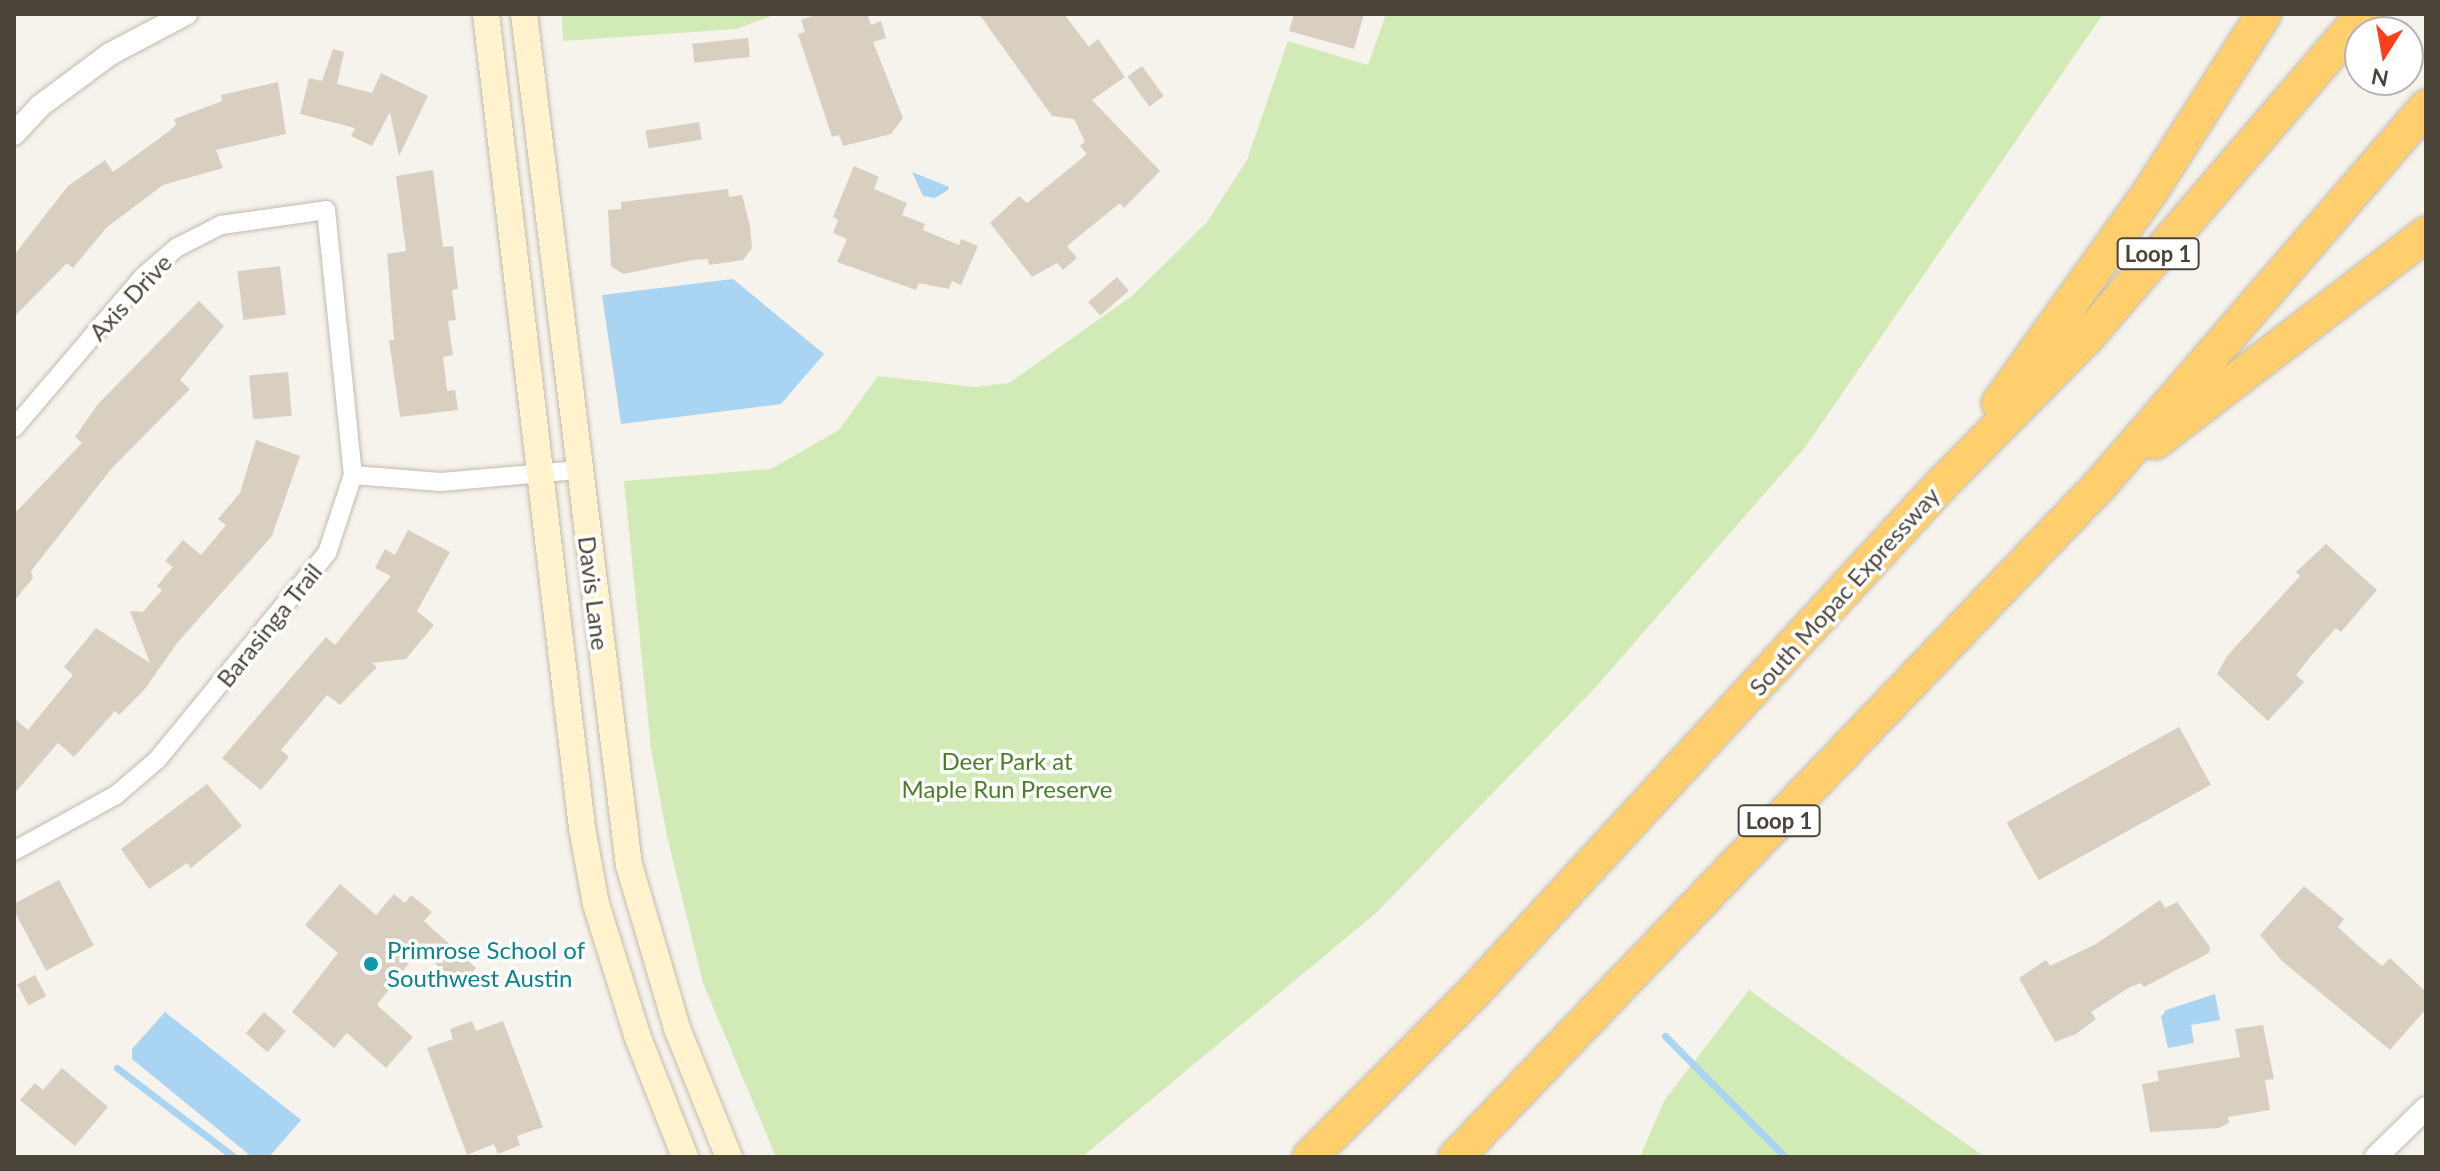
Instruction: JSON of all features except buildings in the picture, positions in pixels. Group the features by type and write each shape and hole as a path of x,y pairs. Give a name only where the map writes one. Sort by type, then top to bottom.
{"highway":[{"path":"1941,485 2150,192 2264,14"},
{"name":"South Mopac Expressway","path":"1310,1157 1475,991 1941,485 2088,336 2364,14"},
{"name":"Loop 1","path":"1456,1157 2101,484 2426,107"},
{"path":"2101,484 2426,234"}],"main road":[{"name":"Davis Lane","path":"486,14 538,475 596,904 637,1035 685,1157"},
{"name":"Davis Lane","path":"524,14 579,470 637,894 678,1031 729,1157"},
{"path":"596,904 637,894"}],"street":[{"path":"14,134 40,106 110,54 186,14"},
{"name":"Axis Drive","path":"14,428 144,276 176,248 221,225 326,210"},
{"name":"Barasinga Trail","path":"14,851 116,795 158,759 315,572 337,530 353,475 326,210"},
{"path":"353,475 441,482 579,470"},
{"path":"2376,1157 2426,1108"}],"green space":[{"path":"562,14 777,14 736,29 563,41"},
{"name":"Deer Park at Maple Run Preserve","path":"1386,14 2103,14 1806,446 1595,688 1375,914 1082,1157 776,1157 703,983 667,836 651,749 624,481 771,469 839,430 878,376 974,387 1009,383 1132,296 1207,222 1247,160 1288,41 1368,65"},
{"path":"1749,990 1985,1157 1640,1157 1664,1101"}],"water":[{"path":"912,172 949,187 948,190 935,198 923,196"},
{"path":"733,279 824,354 781,404 621,424 602,295"},
{"path":"2215,994 2220,1020 2191,1025 2194,1043 2168,1048 2161,1017 2166,1010"},
{"path":"165,1012 301,1120 269,1157 252,1157 132,1059 132,1049"}],"waterway":[{"path":"1665,1036 1785,1157"},
{"path":"117,1068 234,1157"}],"place":[{"name":"Primrose School of Southwest Austin","path":"371,964"}]}
